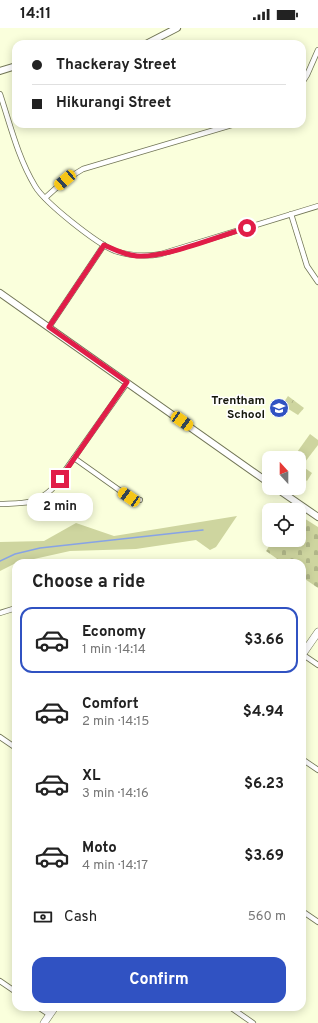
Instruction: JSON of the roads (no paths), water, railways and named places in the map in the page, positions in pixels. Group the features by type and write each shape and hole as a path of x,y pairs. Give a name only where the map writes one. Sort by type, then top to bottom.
{"main road":[{"path":"306,648 318,632"},
{"path":"44,1023 52,1011"}],"street":[{"path":"154,40 177,28"},
{"path":"306,77 318,50"},
{"path":"0,72 12,68"},
{"path":"0,94 20,154 35,186 44,198 104,245 114,250 135,256 152,255 318,206"},
{"path":"44,198 65,180 83,169 221,128"},
{"path":"291,214 307,266 318,282"},
{"path":"49,327 104,245"},
{"path":"0,293 262,478"},
{"path":"0,504 30,503 44,497 52,489 127,382"},
{"path":"74,458 129,497 140,500"},
{"path":"286,495 318,518"},
{"path":"0,613 12,609"},
{"path":"306,656 318,664"},
{"path":"0,737 12,745"},
{"path":"306,762 318,770"},
{"path":"306,914 318,922"},
{"path":"0,981 12,989"},
{"path":"44,1011 50,1015"},
{"path":"236,1011 253,1023"}],"waterway":[{"path":"0,561 15,554 40,548 203,530"}],"place":[{"name":"Trentham School","path":"279,408"}]}
